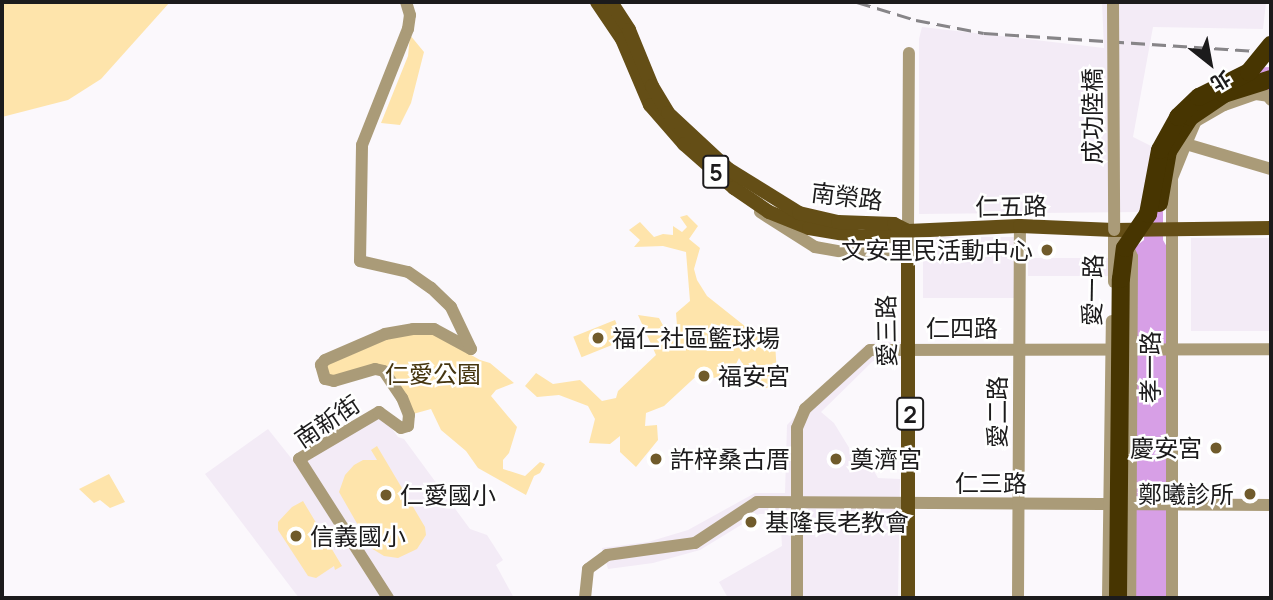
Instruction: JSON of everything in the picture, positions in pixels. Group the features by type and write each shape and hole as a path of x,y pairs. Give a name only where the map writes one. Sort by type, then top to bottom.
{"highway":[{"path":"1120,598 1121,279 1125,248 1148,214 1160,150 1178,117 1199,97 1250,72 1271,45"},
{"path":"1120,598 1126,279 1130,249 1153,219 1159,203 1168,150 1190,117 1224,94 1270,92"}],"main road":[{"name":"南榮路","path":"597,2 622,39 650,105 684,144 734,188 769,212 809,228 862,236 894,236 908,231"},
{"name":"南榮路","path":"611,2 629,30 652,86 668,113 728,169 799,213 838,222 894,224 908,231"},
{"name":"仁五路","path":"908,231 1020,226 1114,230 1170,226 1271,228"},
{"name":"愛三路","path":"908,231 908,598"}],"street":[{"name":"南新街","path":"388,598 299,459 379,412 386,414 401,428 408,426 409,415 384,371 375,369 334,381 325,379 321,365 325,360 385,334 413,329 434,329 471,349 451,307 431,288 408,272 360,261 362,145 408,29 410,15 407,2"},
{"name":"成功陸橋","path":"1113,2 1114,230"},
{"path":"908,231 909,54"},
{"name":"孝一路","path":"1172,598 1172,178 1192,127 1202,117 1256,94 1270,92"},
{"path":"1186,144 1271,169"},
{"name":"南榮路","path":"734,188 777,225 815,247 849,253 894,254"},
{"name":"愛二路","path":"1018,598 1020,226"},
{"name":"愛一路","path":"1108,598 1114,230"},
{"name":"愛一路","path":"1114,230 1125,241 1132,257 1130,598"},
{"name":"仁四路","path":"797,598 797,428 805,409 870,350 1271,349"},
{"name":"仁三路","path":"585,598 588,569 607,555 695,543 757,502 1271,505"}],"shaded area":[{"path":"1102,2 1266,2 1263,29 1153,27 1133,137 1153,147 1141,212 919,214 919,39 922,27 1104,48"},
{"path":"1271,67 1271,90 1255,90 1206,110 1163,211 1163,240 1167,247 1168,598 1134,598 1135,247 1144,240 1144,211 1156,150 1247,68"},
{"path":"923,237 1017,237 1017,298 923,298"},
{"path":"1191,238 1271,238 1271,331 1191,331"},
{"path":"1028,258 1110,258 1110,276 1028,276"},
{"path":"876,342 903,342 903,359 873,361 821,412 834,423 859,464 867,459 878,478 900,479 898,598 728,598 719,582 782,546 780,514 759,514 700,550 653,563 608,569 602,548 648,542 688,530 755,493 785,493 787,425 863,347"},
{"name":"仁愛國小","path":"379,416 385,419 398,437 404,439 470,529 487,535 503,560 496,565 514,598 393,598 305,460"},
{"name":"信義國小","path":"268,429 295,463 381,598 299,598 205,474"}],"green space":[{"path":"2,2 170,2 101,79 68,100 2,117"},
{"path":"410,35 424,52 411,103 400,125 381,123 408,56"},
{"path":"687,215 698,226 689,239 700,248 694,269 697,280 707,296 746,327 775,342 777,375 769,388 757,387 739,358 732,372 714,378 704,369 664,406 646,413 645,426 657,425 658,440 636,467 620,452 620,436 610,444 589,443 595,419 588,406 559,395 537,397 525,386 536,373 553,384 580,380 602,401 616,398 618,391 656,355 638,315 659,318 671,340 678,338 676,313 690,301 686,252 663,246 634,247 640,240 629,230 640,222 654,237 673,235 673,226 682,232 687,227 680,217"},
{"name":"福仁社區籃球場","path":"615,320 623,340 582,357 573,337"},
{"name":"仁愛公園","path":"414,334 436,335 490,363 514,383 496,390 491,396 517,427 509,453 503,460 503,469 525,476 540,462 545,464 540,473 534,476 526,495 478,468 466,451 441,430 431,409 413,414 387,369 328,377 327,365 387,339"},
{"path":"377,446 425,527 426,535 417,549 398,558 384,556 371,548 339,492 345,475 354,465 363,460 377,460 371,450"},
{"path":"109,474 125,502 110,508 100,500 94,503 79,489"},
{"path":"303,501 342,566 335,570 334,566 316,578 308,576 278,530 278,522 292,507"}],"railway":[{"path":"857,2 916,20 984,33 1271,52"}],"place":[{"name":"文安里民活動中心","path":"1047,250"},
{"name":"福仁社區籃球場","path":"598,338"},
{"name":"福安宮","path":"704,376"},
{"name":"慶安宮","path":"1216,448"},
{"name":"許梓桑古厝","path":"656,459"},
{"name":"奠濟宮","path":"836,459"},
{"name":"鄭曦診所","path":"1250,494"},
{"name":"仁愛國小","path":"386,495"},
{"name":"基隆長老教會","path":"751,522"},
{"name":"信義國小","path":"296,536"}]}
